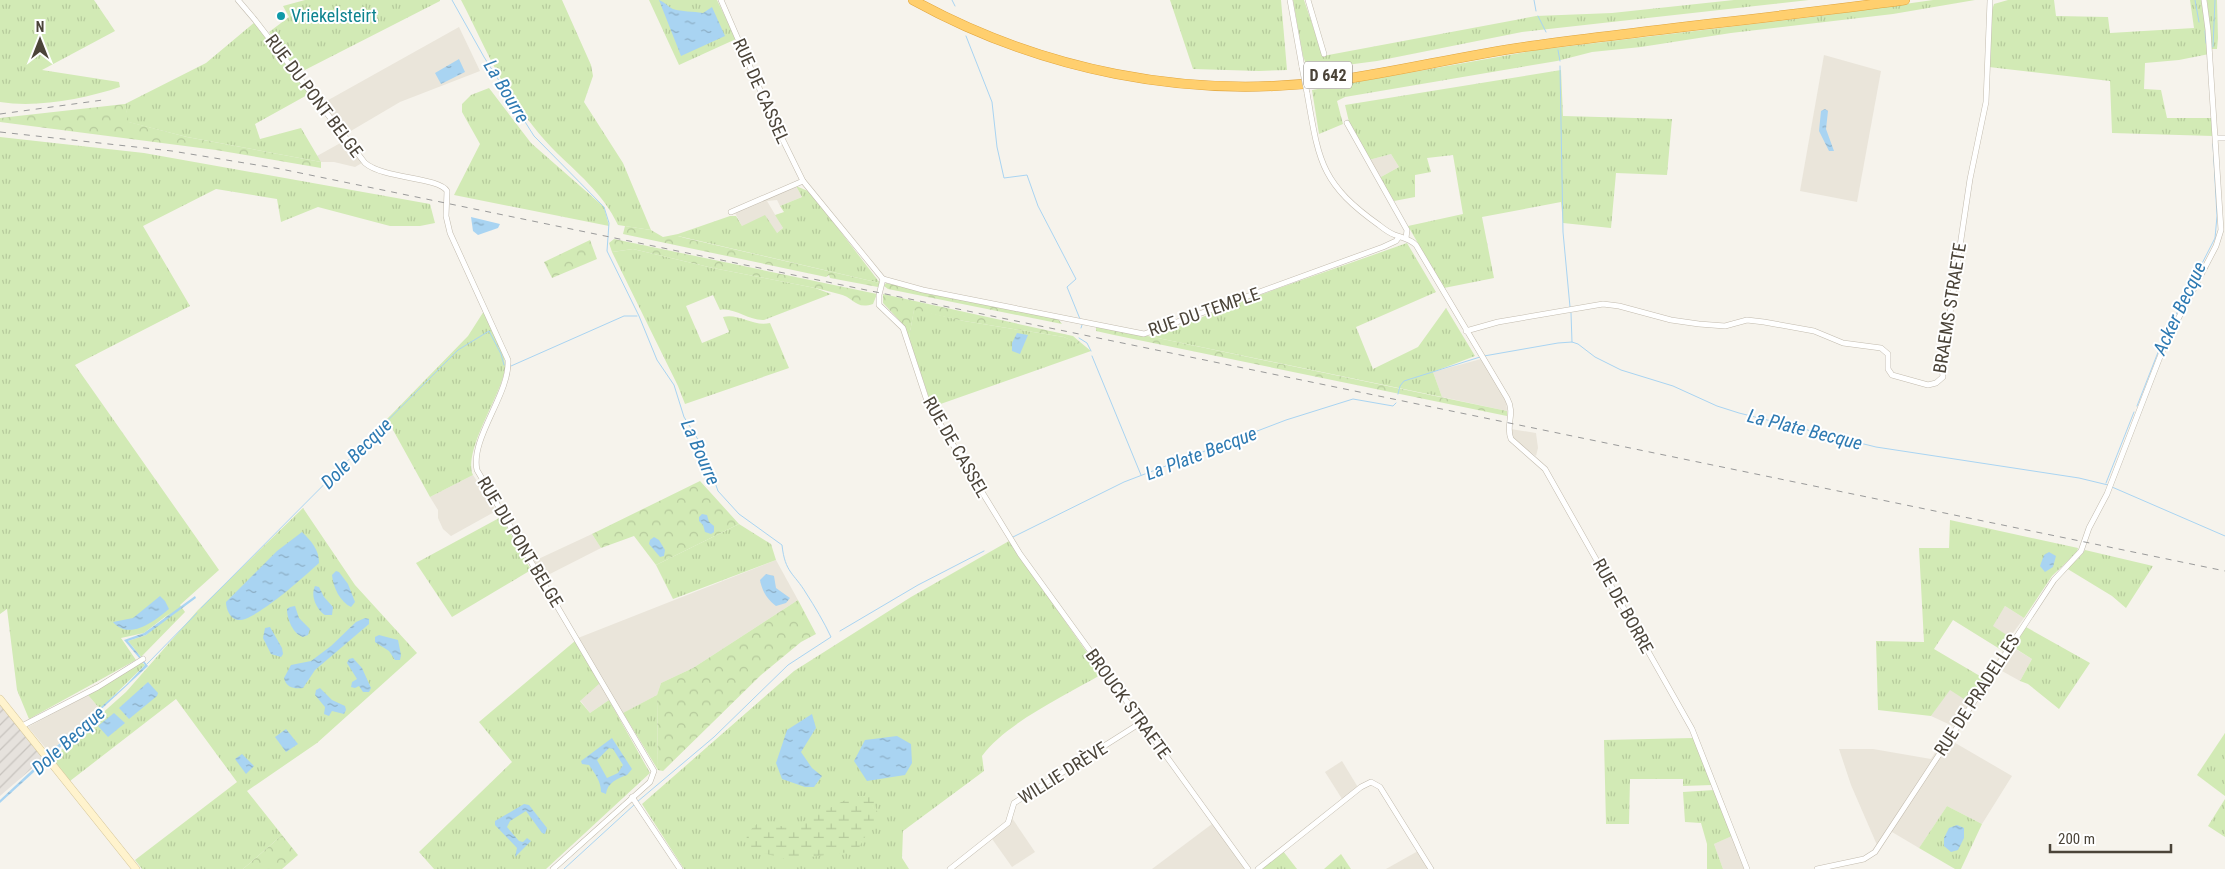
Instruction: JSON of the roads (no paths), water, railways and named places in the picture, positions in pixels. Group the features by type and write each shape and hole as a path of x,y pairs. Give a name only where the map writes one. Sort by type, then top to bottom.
{"highway":[{"name":"D 642","path":"913,0 990,37 1072,64 1159,81 1238,87 1285,86 1332,81 1528,46 1905,0"},
{"name":"D 642","path":"926,0 1000,34 1082,61 1153,74 1240,81 1286,80 1334,75 1530,40 1859,0"}],"street":[{"name":"RUE DU PONT BELGE","path":"238,0 256,20 365,163 380,172 437,184 447,191 446,219 450,233 460,259 502,345 508,363 506,374 477,453 477,470 652,766 654,773 652,780 634,798 553,869"},
{"name":"RUE DE CASSEL","path":"720,0 803,182 883,279 879,295 879,305 903,328 928,404 1010,539"},
{"path":"1290,0 1318,152 1330,179 1353,206 1387,231 1406,238 1407,230 1347,123"},
{"path":"1308,0 1324,54"},
{"name":"RUE DE PRADELLES","path":"1817,869 1864,859 1875,852 2054,580 2080,553 2089,528 2110,486 2163,348 2220,236 2222,217 2204,0"},
{"name":"BRAEMS STRAETE","path":"1466,331 1498,322 1606,304 1692,323 1725,326 1747,320 1818,332 1843,343 1881,348 1888,354 1888,369 1892,375 1926,384 1936,383 1943,377 1942,367 1970,179 1986,102 1990,1"},
{"path":"2216,138 2225,138"},
{"path":"731,212 803,182"},
{"name":"RUE DU TEMPLE","path":"883,279 923,290 1144,334 1383,247 1396,241 1399,237"},
{"name":"RUE DE BORRE","path":"1406,238 1416,244 1510,403 1512,413 1509,432 1511,439 1545,469 1690,725 1747,869"},
{"name":"BROUCK STRAETE","path":"1010,539 1248,869"},
{"path":"22,726 98,687 141,660"},
{"path":"0,699 136,869"},
{"name":"WILLIE DRÈVE","path":"950,869 1008,823 1014,803 1142,722"},
{"path":"1258,869 1361,787 1371,782 1380,786 1431,869"},
{"path":"634,798 680,869"}],"water":[{"path":"659,0 671,8 680,11 703,13 712,7 725,36 681,56"},
{"path":"459,59 465,72 441,84 435,73"},
{"path":"1825,109 1828,111 1826,129 1834,151 1829,151 1819,131 1821,111"},
{"path":"471,217 500,224 498,228 478,235 473,231"},
{"path":"1017,333 1028,335 1020,354 1012,351 1012,343"},
{"path":"702,514 707,515 709,522 714,526 714,532 711,534 705,532 703,525 699,521 699,517"},
{"path":"302,532 316,549 319,563 280,597 256,614 246,619 238,620 233,618 228,611 226,602 277,551"},
{"path":"654,537 659,540 665,550 664,556 660,557 649,544 650,540"},
{"path":"2049,552 2056,556 2053,567 2045,572 2040,566 2044,555"},
{"path":"336,571 339,572 348,584 355,602 351,607 340,598 336,589 332,575"},
{"path":"766,574 774,576 776,588 790,598 786,603 776,606 768,598 760,580"},
{"path":"315,586 319,587 324,597 333,607 332,615 325,615 317,606 313,594"},
{"path":"160,596 169,609 157,619 142,627 127,630 113,622 133,618"},
{"path":"195,596 196,598 146,635 128,641 148,666 53,754 51,751 126,685 145,665 124,640 144,633"},
{"path":"295,606 299,618 310,629 308,635 303,637 296,633 287,613 287,609"},
{"path":"365,618 369,619 369,624 315,670 303,688 294,688 287,684 284,678 291,665 311,661 331,646 356,622"},
{"path":"270,627 282,648 283,654 281,657 271,654 263,638 265,628"},
{"path":"379,635 398,640 400,660 395,660 389,651 375,642 375,637"},
{"path":"353,658 362,668 371,688 369,692 363,692 359,686 351,687 352,682 357,679 347,663 349,659"},
{"path":"148,682 158,693 157,696 129,719 119,708"},
{"path":"320,688 332,700 345,706 344,714 332,711 329,716 324,714 325,707 315,695 316,690"},
{"path":"114,713 125,723 108,737 98,726"},
{"path":"812,714 816,728 801,752 812,768 822,776 814,787 805,787 782,779 776,763 787,730"},
{"path":"286,729 298,744 286,752 275,737"},
{"path":"897,736 911,744 912,763 905,775 867,781 854,761 865,740"},
{"path":"612,738 632,769 627,775 611,784 606,794 601,792 599,781 589,765 582,764 581,761","holes":["609,748 613,749 623,765 618,773 607,778 597,760"]},
{"path":"242,754 254,766 246,774 235,759"},
{"path":"44,759 45,762 0,803 0,800"},
{"path":"524,804 529,805 547,828 545,834 542,833 526,811 510,821 507,827 519,841 523,842 527,838 531,841 515,857 517,848 495,825 495,821"},
{"path":"1957,825 1964,828 1964,838 1958,850 1951,852 1944,846 1944,838 1949,828"}],"waterway":[{"name":"La Bourre","path":"452,0 484,57 534,136 604,207 609,223 607,251 639,316 657,360 674,385 684,417 702,446 718,491 739,514 782,545 785,562 802,586 831,637 788,665 714,737 637,802"},
{"path":"952,0 955,6"},
{"path":"1534,0 1536,11"},
{"name":"Acker Becque","path":"2195,0 2199,22"},
{"path":"2213,47 2215,0"},
{"path":"1538,16 1546,32"},
{"name":"Acker Becque","path":"2205,31 2206,43"},
{"path":"966,36 992,102 997,147 1004,178 1027,175 1038,206 1076,279 1067,287 1080,319"},
{"path":"1558,50 1560,61"},
{"path":"1560,66 1563,232 1570,307"},
{"name":"Acker Becque","path":"2137,406 2162,342 2215,238 2217,216 2213,144"},
{"path":"1571,313 1572,342"},
{"name":"Dole Becque","path":"511,366 624,316 637,316"},
{"name":"Dole Becque","path":"201,608 458,350 489,331 501,354 504,365"},
{"path":"1079,338 1087,343 1091,351"},
{"name":"La Plate Becque","path":"1484,356 1572,342 1578,344 1595,357 1621,370 1673,386 1717,406 1739,413 1876,447 2079,478 2108,485"},
{"path":"1092,356 1141,475"},
{"name":"La Plate Becque","path":"1398,394 1400,386 1404,381 1480,357"},
{"name":"La Plate Becque","path":"1013,537 1124,482 1286,420 1353,399 1393,406 1396,403"},
{"name":"Acker Becque","path":"2106,483 2134,412"},
{"name":"La Plate Becque","path":"2112,487 2225,536"},
{"path":"840,631 918,585 984,551"},
{"name":"Dole Becque","path":"147,664 197,613"},
{"name":"La Bourre","path":"564,869 634,805"}],"railway":[{"path":"0,114 103,100"},
{"path":"0,132 172,151 281,169 2225,571"}],"place":[{"name":"Vriekelsteirt","path":"281,16"}]}
